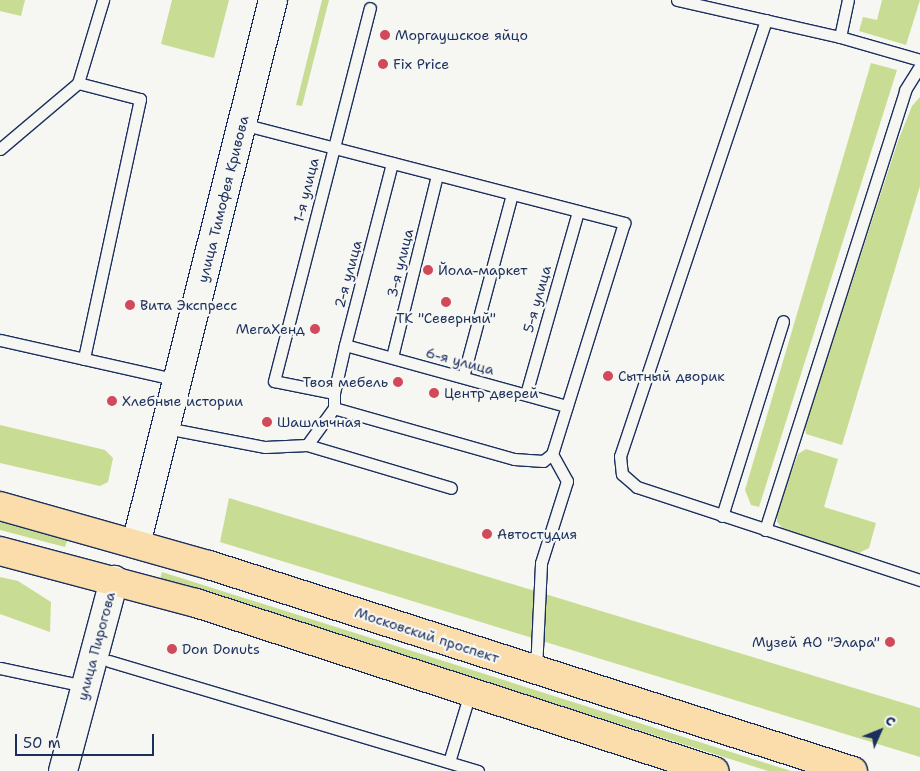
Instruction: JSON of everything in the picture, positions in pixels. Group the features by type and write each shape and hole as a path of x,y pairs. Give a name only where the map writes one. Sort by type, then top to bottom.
{"main road":[{"name":"Московский проспект","path":"0,506 136,544 853,771"},
{"path":"122,582 136,544"},
{"path":"0,551 122,582 470,692 665,764 714,771"}],"street":[{"name":"улица Тимофея Кривова","path":"136,544 273,0"},
{"name":"улица Пирогова","path":"81,771 93,688 109,661 122,582"},
{"name":"улица Пирогова","path":"63,771 93,688 122,582"}],"lane":[{"path":"0,149 78,84 103,0"},
{"path":"677,0 840,37 920,60"},
{"path":"840,37 848,0"},
{"name":"1-я улица","path":"334,393 274,381 332,148 370,8"},
{"path":"766,20 620,456 622,474 637,487 920,580"},
{"path":"765,530 905,90 920,66"},
{"path":"78,84 140,99 84,359"},
{"path":"242,124 624,223 552,454 543,461 514,459 334,408 307,445"},
{"name":"2-я улица","path":"334,408 334,393 345,345 392,163"},
{"name":"3-я улица","path":"392,358 437,175"},
{"path":"464,377 512,194"},
{"name":"5-я улица","path":"526,394 578,211"},
{"path":"722,516 783,321"},
{"path":"0,340 178,380"},
{"name":"6-я улица","path":"345,345 567,406"},
{"path":"166,428 265,447 307,445 451,488"},
{"path":"536,670 541,563 567,481 552,454"},
{"path":"109,661 478,771"},
{"path":"0,668 93,688"},
{"path":"449,762 470,692"}],"green space":[{"path":"0,0 25,0 21,16 0,11"},
{"path":"172,0 229,0 214,58 161,44"},
{"path":"322,0 329,0 302,106 296,105"},
{"path":"882,0 920,0 906,45 859,31 863,17 877,20"},
{"path":"871,63 897,70 759,507 751,505 745,490"},
{"path":"920,97 920,186 842,445 806,434 805,426 898,141 912,106"},
{"path":"0,425 105,450 113,458 108,482 100,486 0,463"},
{"path":"806,449 838,459 824,507 876,523 869,548 859,553 785,531 777,522 777,511 798,454"},
{"path":"229,498 920,708 920,757 220,542"},
{"path":"0,521 68,538 65,547 0,530"},
{"path":"162,572 791,771 768,771 160,579"},
{"path":"0,577 18,581 51,602 50,632 0,614"}],"place":[{"name":"Моргаушское яйцо","path":"385,35"},
{"name":"Fix Price","path":"383,64"},
{"name":"Йола-маркет","path":"428,270"},
{"name":"ТК \"Северный\"","path":"446,302"},
{"name":"Вита Экспресс","path":"130,305"},
{"name":"МегаХенд","path":"315,329"},
{"name":"Сытный дворик","path":"608,376"},
{"name":"Твоя мебель","path":"398,382"},
{"name":"Центр дверей","path":"434,393"},
{"name":"Хлебные истории","path":"112,401"},
{"name":"Шашлычная","path":"267,422"},
{"name":"Автостудия","path":"487,534"},
{"name":"Музей АО \"Элара\"","path":"890,642"},
{"name":"Don Donuts","path":"172,649"}]}
